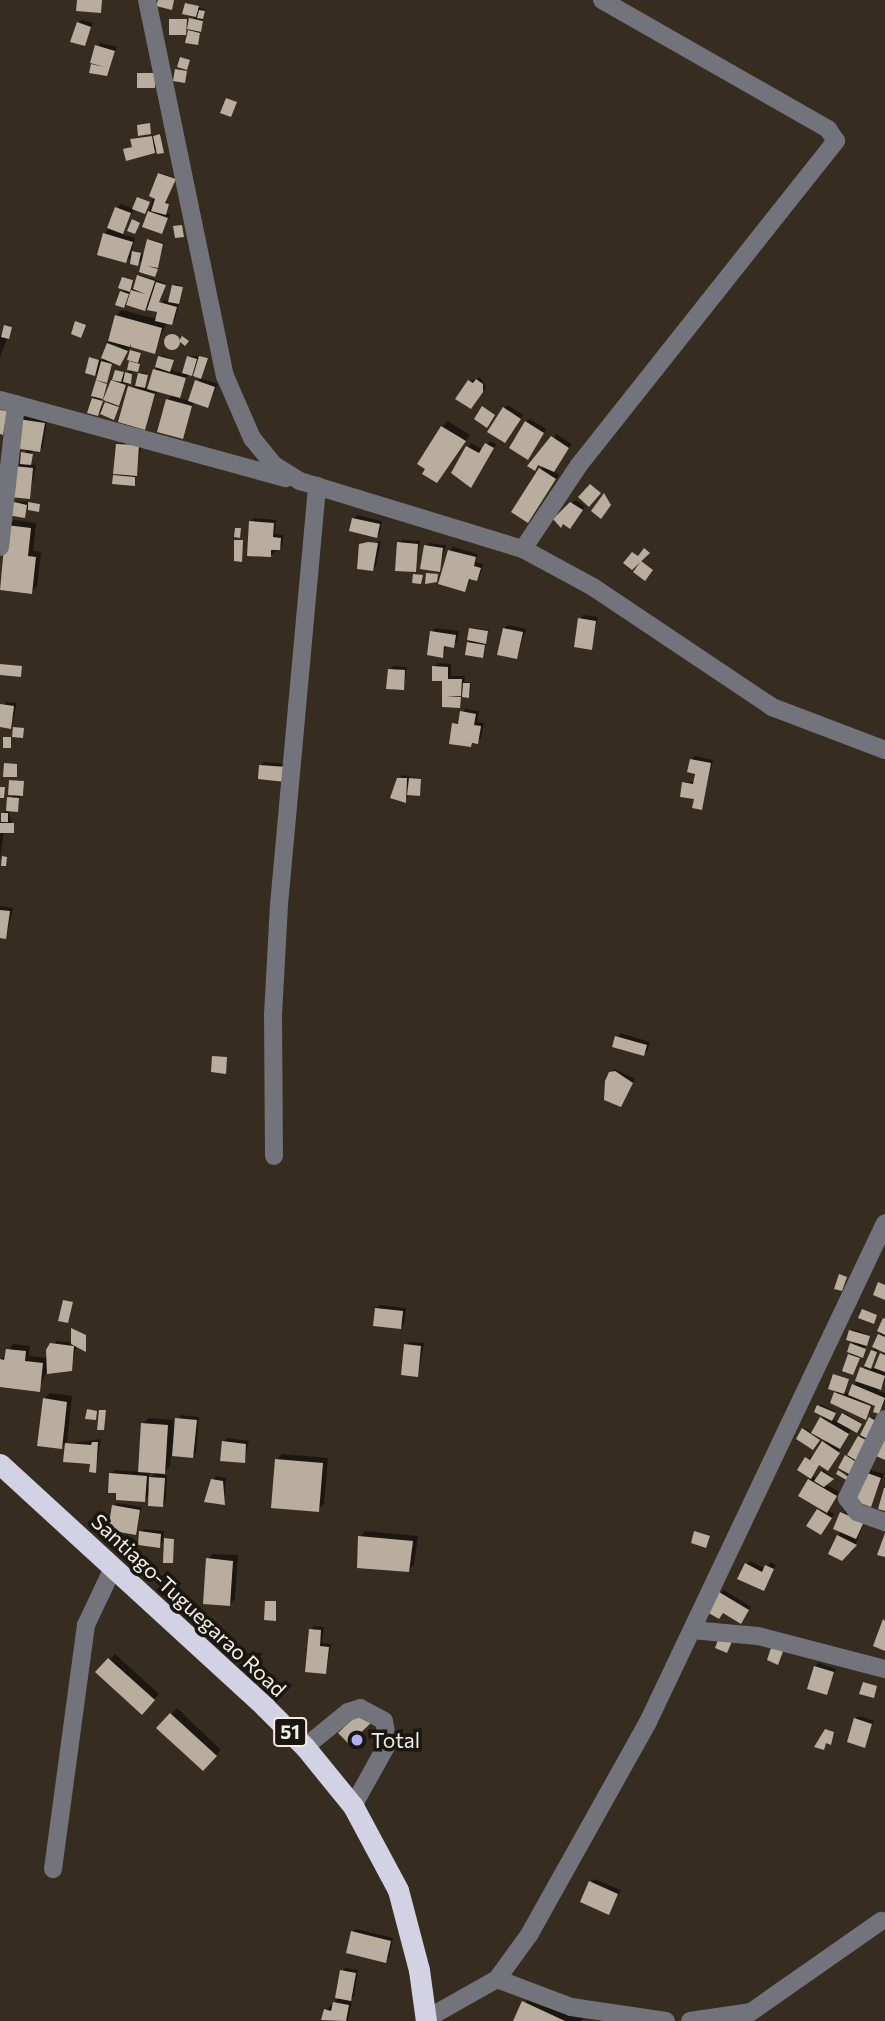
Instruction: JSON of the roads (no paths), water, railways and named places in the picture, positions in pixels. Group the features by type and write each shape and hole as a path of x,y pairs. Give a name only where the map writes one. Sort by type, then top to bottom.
{"highway":[{"name":"Santiago-Tuguegarao Road","path":"0,1464 305,1746 353,1806 398,1890 426,2020"}],"street":[{"path":"147,0 225,376 238,412 264,454 308,484"},
{"path":"523,549 579,465 836,141 828,129 602,0"},
{"path":"0,547 8,402 308,484 523,549 593,587 772,707 885,750"},
{"path":"274,1156 273,1015 308,484"},
{"path":"426,2020 480,1992 497,1979 529,1935 634,1747 884,1226"},
{"path":"883,1429 847,1498 857,1512 885,1522"},
{"path":"53,1869 86,1625 113,1568"},
{"path":"692,1630 758,1636 885,1669"},
{"path":"305,1746 348,1712 360,1708 384,1721 387,1743 353,1806"},
{"path":"690,2021 751,2012 881,1921"},
{"path":"497,1979 582,2010 666,2021"}],"place":[{"name":"Total","path":"357,1740"}]}
